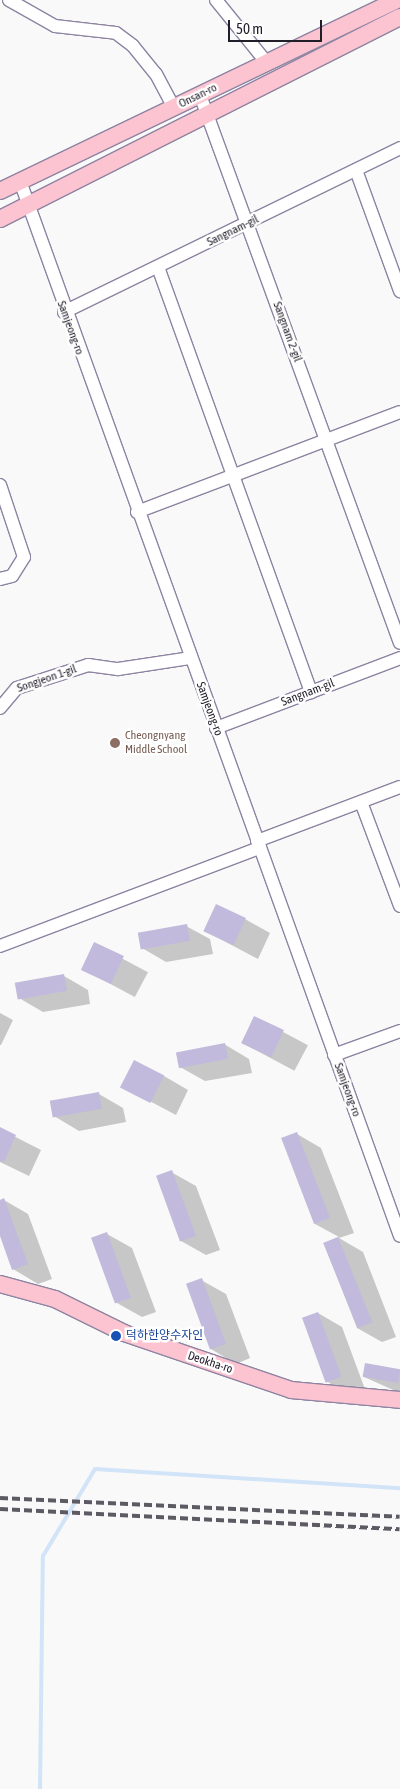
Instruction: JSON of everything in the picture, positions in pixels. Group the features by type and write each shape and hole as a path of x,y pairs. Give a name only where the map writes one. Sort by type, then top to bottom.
{"main road":[{"name":"Onsan-ro","path":"0,191 396,0"},
{"path":"0,219 400,17"},
{"name":"Deokha-ro","path":"0,1284 55,1299 124,1333 292,1390 400,1400"}],"street":[{"path":"9,0 55,26 116,33 134,46 156,74 174,108"},
{"path":"216,0 267,63"},
{"name":"Sangnam 2-gil","path":"200,95 400,643"},
{"name":"Sangnam-gil","path":"64,312 248,224 400,148"},
{"path":"356,170 400,291"},
{"name":"Samjeong-ro","path":"20,181 64,312 399,1232"},
{"path":"158,267 311,692"},
{"path":"137,512 400,412"},
{"path":"0,485 24,557 12,576 0,579"},
{"name":"Songjeon 1-gil","path":"0,708 17,688 88,665 118,669 190,658"},
{"name":"Sangnam-gil","path":"216,728 400,658"},
{"path":"0,946 259,845 400,787"},
{"path":"361,802 400,906"},
{"path":"334,1055 400,1030"}],"building":[{"path":"216,904 246,918 233,945 203,931"},
{"path":"187,924 190,941 141,949 138,933"},
{"path":"94,942 124,956 111,984 81,970"},
{"path":"64,974 67,991 18,999 15,983"},
{"path":"254,1016 284,1030 271,1057 241,1043"},
{"path":"225,1043 228,1059 179,1068 176,1053"},
{"path":"134,1060 164,1075 150,1103 120,1088"},
{"path":"99,1092 102,1109 53,1117 50,1101"},
{"path":"0,1127 16,1135 4,1162 0,1161"},
{"path":"297,1132 330,1218 314,1224 281,1138"},
{"path":"172,1170 196,1236 180,1242 156,1176"},
{"path":"4,1198 28,1264 12,1270 0,1236 0,1200"},
{"path":"107,1232 131,1298 115,1304 91,1238"},
{"path":"338,1237 372,1322 358,1328 323,1243"},
{"path":"202,1278 226,1344 210,1350 186,1284"},
{"path":"318,1312 342,1377 326,1383 302,1318"},
{"path":"365,1363 400,1369 398,1383 363,1377"}],"waterway":[{"path":"40,1789 43,1556 95,1469 400,1488"}],"railway":[{"path":"0,1498 400,1517"},
{"path":"0,1509 400,1529"}],"place":[{"name":"Cheongnyang Middle School","path":"115,743"},
{"name":"덕하한양수자인","path":"116,1336"}]}
